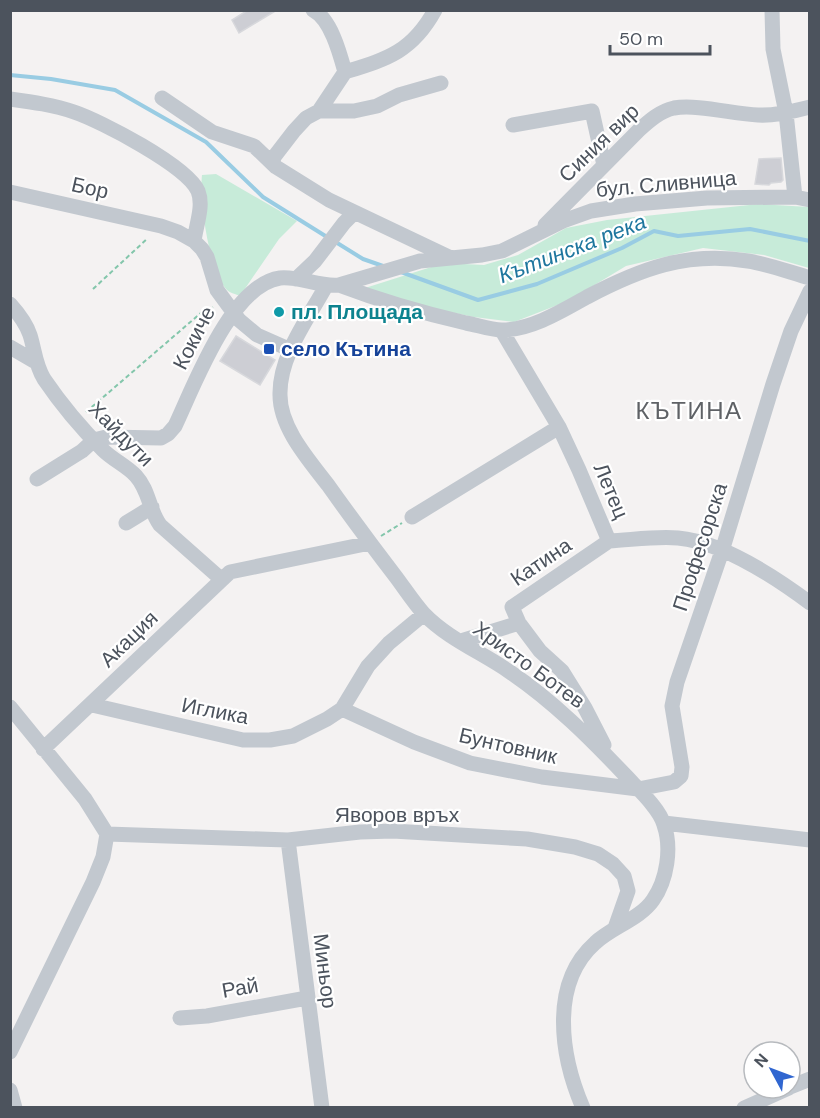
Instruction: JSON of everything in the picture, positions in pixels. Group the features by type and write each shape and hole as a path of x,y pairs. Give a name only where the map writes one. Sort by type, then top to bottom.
{"street":[{"path":"313,10 327,26 338,48 345,72"},
{"path":"320,111 345,72 386,60 412,42 428,23 435,10"},
{"path":"772,10 773,49 802,199"},
{"path":"273,162 274,157 306,118 320,111 365,109 399,95 441,83"},
{"path":"162,98 212,132 254,146 276,167 349,218 451,258"},
{"path":"10,99 75,112 125,136 183,174 197,188 201,201 194,241 207,257 217,290 239,320 257,335 291,350"},
{"path":"10,111 49,105"},
{"name":"Синия вир","path":"536,234 656,116 674,108 761,115 786,113 810,107"},
{"path":"513,125 592,111 604,165"},
{"name":"Бор","path":"10,192 161,226 194,241"},
{"name":"бул. Сливница","path":"333,285 356,281 420,261 502,251 563,221 591,211 635,204 707,198 802,199"},
{"path":"296,279 322,252 349,218"},
{"path":"229,307 272,280 296,279 333,285 443,318 501,330 525,326 555,314 618,281 654,267 689,259 722,257 751,261 810,278"},
{"name":"Христо Ботев","path":"333,285 291,350 282,375 280,394 282,413 293,436 424,614 440,627 508,670 574,722 638,789 664,823"},
{"name":"Професорска","path":"638,789 674,782 681,776 682,767 672,706 676,682 722,551 791,331 810,291"},
{"name":"Хайдути","path":"10,304 21,316 30,335 34,361 43,377 105,452 137,477 146,490 154,517 160,525 221,579"},
{"name":"Кокиче","path":"94,440 106,437 161,438 168,434 175,426 221,332 229,307"},
{"name":"Летец","path":"501,330 559,428 609,541 676,537 695,540 763,570 810,603"},
{"path":"10,347 34,361"},
{"path":"412,517 559,428"},
{"path":"37,479 82,451 94,440"},
{"path":"126,523 152,507"},
{"name":"Катина","path":"519,623 512,607 609,541"},
{"name":"Акация","path":"43,749 230,572 370,543"},
{"name":"Иглика","path":"92,705 243,740 270,740 292,735 327,719 342,709 368,666 389,643 424,614"},
{"path":"461,641 519,623 540,651 562,671 585,708 611,760"},
{"path":"10,707 85,800 106,834 103,857 93,882 10,1052"},
{"name":"Бунтовник","path":"342,709 470,763 542,777 638,789"},
{"path":"582,1107 570,1073 566,1043 564,1004 568,983 579,961 594,944 639,913 653,900 667,864 664,823 810,840"},
{"name":"Яворов връх","path":"106,834 288,840 360,832 393,831 527,839 575,847 598,854 613,864 624,876 628,891 615,928"},
{"name":"Миньор","path":"288,840 322,1107"},
{"name":"Рай","path":"180,1018 207,1016 307,998"},
{"path":"10,1090 15,1107"},
{"path":"744,1107 761,1100"}],"path":[{"path":"93,289 161,226"},
{"name":"Кокиче","path":"78,420 202,312 229,307"},
{"path":"370,543 412,517"}],"green space":[{"path":"216,174 297,221 279,239 240,296 228,291 221,281 210,252 201,186 202,175"},
{"path":"759,204 809,207 809,268 764,255 703,248 626,266 568,301 514,322 474,317 416,305 365,288 444,263 484,265 518,255 566,228 607,220"}],"building":[{"path":"248,10 277,10 239,33 232,20"},
{"path":"781,158 783,180 781,182 769,185 755,184 759,159"},
{"path":"236,336 275,360 260,385 220,361"}],"waterway":[{"name":"Кътинска река","path":"10,75 51,79 115,90 206,142 263,197 327,237"},
{"name":"Кътинска река","path":"401,272 478,300 537,284 622,248 654,231 678,236 750,229 810,241"},
{"name":"Кътинска река","path":"334,241 363,259 383,266"}],"place":[{"name":"пл. Площада","path":"279,312"},
{"name":"село Кътина","path":"269,349"}],"district":[{"name":"КЪТИНА","path":"689,411"}]}
